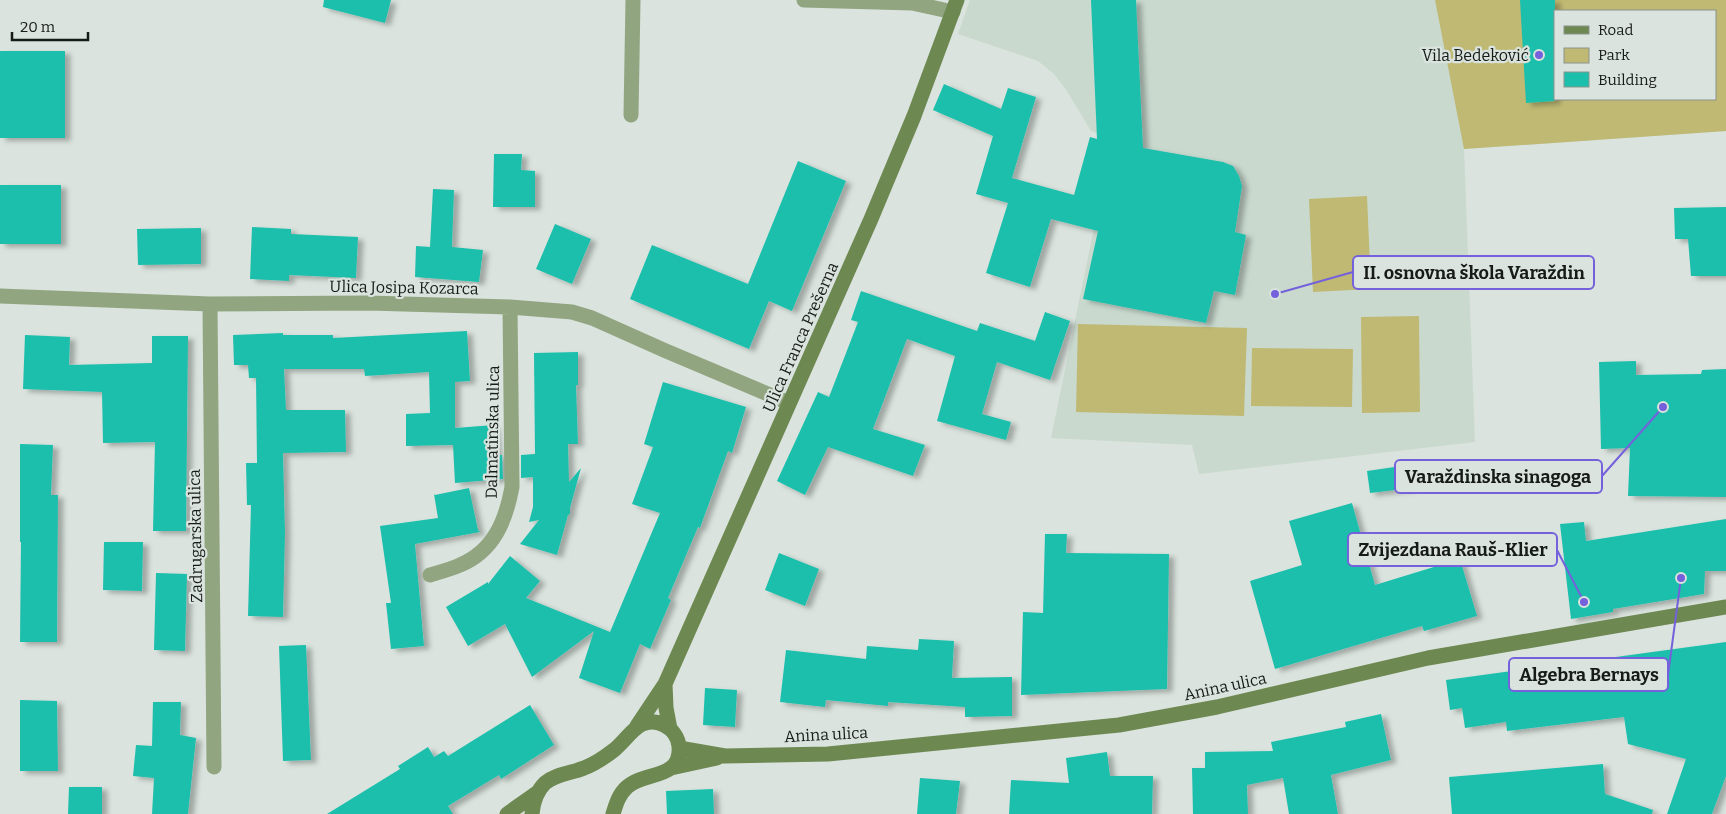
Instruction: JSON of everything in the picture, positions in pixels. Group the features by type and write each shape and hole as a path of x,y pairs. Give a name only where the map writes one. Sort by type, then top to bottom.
{"main road":[{"name":"Ulica Franca Prešerna","path":"538,792 546,782 595,763 615,750 637,726 665,684 875,210 914,116 955,6"},
{"name":"Anina ulica","path":"679,748 725,756 828,754 1119,725 1217,706 1428,658 1726,607"},
{"name":"Ulica Franca Prešerna","path":"665,684 666,708 670,729 676,738 679,748"},
{"path":"637,726 658,722 670,729"},
{"path":"670,768 676,761 679,748"},
{"name":"Anina ulica","path":"613,814 620,795 627,787 639,779 663,773 670,768 725,756"},
{"path":"508,814 538,792"},
{"path":"532,814 533,803 538,792"}],"street":[{"path":"631,115 633,0"},
{"path":"804,0 955,6"},
{"name":"Ulica Josipa Kozarca","path":"0,296 210,304 368,303 510,307 572,312 592,318 666,352 789,403"},
{"name":"Zadrugarska ulica","path":"210,304 214,767"},
{"name":"Dalmatinska ulica","path":"430,575 462,564 481,552 498,533 508,511 512,487 510,307"}],"shaded area":[{"path":"970,0 1726,0 1726,131 1464,149 1475,442 1199,474 1192,445 1051,438 1112,140 1091,131 1067,91 1054,74 1038,61 958,34"}],"green space":[{"path":"1435,0 1726,0 1726,131 1464,149"},
{"path":"1367,196 1371,289 1313,292 1309,199"},
{"path":"1419,316 1420,412 1362,413 1361,317"},
{"path":"1078,324 1247,328 1244,416 1076,412"},
{"path":"1252,348 1353,349 1352,407 1251,406"}],"building":[{"path":"324,0 391,0 385,23 323,7"},
{"path":"1091,0 1136,0 1143,148 1223,162 1233,166 1239,176 1242,186 1235,232 1246,235 1235,295 1214,291 1206,323 1083,299 1098,231 1051,219 1030,287 986,273 1008,203 976,194 993,136 933,110 944,84 1001,109 1008,88 1036,97 1012,178 1074,195 1090,137 1097,139"},
{"name":"Vila Bedeković","path":"1520,0 1555,0 1555,101 1526,103"},
{"path":"0,51 65,51 65,138 0,138"},
{"path":"494,154 522,154 521,170 535,171 535,207 493,207"},
{"path":"798,161 846,181 792,311 769,301 749,349 630,299 652,245 748,284"},
{"path":"0,185 61,185 61,244 0,244"},
{"path":"433,189 454,190 452,247 483,250 479,282 415,277 416,246 430,247"},
{"path":"1726,207 1726,276 1691,276 1688,239 1675,239 1674,208"},
{"path":"555,224 591,239 572,284 536,269"},
{"path":"252,227 291,229 291,234 358,237 356,278 289,275 289,281 250,279"},
{"path":"201,228 201,264 138,265 137,229"},
{"path":"861,291 977,331 980,323 1035,341 1045,312 1070,321 1050,380 997,362 982,414 1011,422 1006,440 937,421 955,356 907,339 873,429 925,445 913,476 828,447 805,495 777,481 818,392 829,397 858,322 851,320"},
{"path":"467,331 470,381 455,382 455,428 494,425 497,455 502,455 503,479 455,483 453,445 406,446 406,414 430,413 429,372 365,376 364,369 284,369 286,410 345,410 346,452 283,453 285,533 283,617 248,616 251,505 247,505 246,463 257,463 256,378 249,378 248,365 234,365 233,335 283,333 283,335 333,335 333,338"},
{"path":"25,335 70,337 69,365 152,363 152,336 188,336 186,531 153,531 155,442 103,443 102,392 23,389"},
{"path":"578,352 578,385 576,385 578,444 568,444 569,482 581,468 570,514 568,515 557,555 520,544 539,520 529,522 533,507 533,477 521,478 521,455 535,454 534,353"},
{"path":"1636,361 1636,375 1701,374 1702,370 1726,369 1726,497 1628,496 1630,448 1601,449 1599,362"},
{"path":"663,382 746,407 732,453 728,451 700,528 698,527 668,598 671,600 650,649 640,644 620,693 579,678 594,631 532,677 505,624 468,646 446,607 488,582 488,584 510,556 540,581 526,598 610,632 660,513 632,504 653,447 644,444"},
{"path":"20,444 53,445 51,495 58,495 57,642 20,642"},
{"path":"1408,465 1412,488 1370,493 1367,471"},
{"path":"469,488 480,532 415,544 424,646 391,649 386,603 391,603 380,526 438,518 434,494"},
{"path":"1352,503 1375,585 1460,559 1477,616 1424,631 1422,626 1275,669 1250,581 1302,565 1289,521"},
{"path":"1726,519 1726,571 1705,571 1704,594 1613,609 1613,612 1571,619 1560,524 1584,522 1586,541"},
{"path":"1045,534 1067,534 1066,553 1169,554 1167,689 1021,695 1023,612 1043,613"},
{"path":"104,542 143,542 142,591 103,590"},
{"path":"779,553 819,569 805,606 765,590"},
{"path":"156,573 187,574 185,651 154,650"},
{"path":"919,639 954,641 952,678 1012,677 1012,716 965,717 965,707 888,702 888,706 826,700 825,707 780,702 786,650 866,659 867,646 918,650"},
{"path":"1726,642 1726,776 1712,814 1667,814 1686,759 1628,744 1624,717 1507,731 1506,722 1465,728 1462,708 1450,710 1446,680"},
{"path":"306,645 311,760 283,761 279,646"},
{"path":"705,688 737,690 735,727 703,725"},
{"path":"20,700 57,701 58,771 20,771"},
{"path":"153,702 181,702 180,735 196,738 188,814 152,814 154,778 133,776 136,745 152,746"},
{"path":"530,705 554,745 501,779 499,775 448,806 453,814 327,814 400,769 398,766 428,747 434,757 444,751 448,756"},
{"path":"1381,714 1391,760 1331,775 1338,814 1289,814 1283,778 1247,785 1248,814 1193,814 1192,768 1205,768 1205,752 1273,751 1271,742 1346,727 1345,722"},
{"path":"1107,752 1110,776 1153,776 1152,814 1009,814 1011,780 1069,783 1066,758"},
{"path":"1603,764 1605,794 1653,810 1652,814 1452,814 1449,777"},
{"path":"920,778 960,781 956,814 917,814"},
{"path":"69,787 102,787 102,814 68,814"},
{"path":"713,789 714,814 667,814 666,791"}],"place":[{"name":"Vila Bedeković","path":"1539,55"},
{"name":"II. osnovna škola Varaždin","path":"1275,294"},
{"name":"Varaždinska sinagoga","path":"1663,407"},
{"name":"Algebra Bernays","path":"1681,578"},
{"name":"Zvijezdana Rauš-Klier","path":"1584,602"}]}
